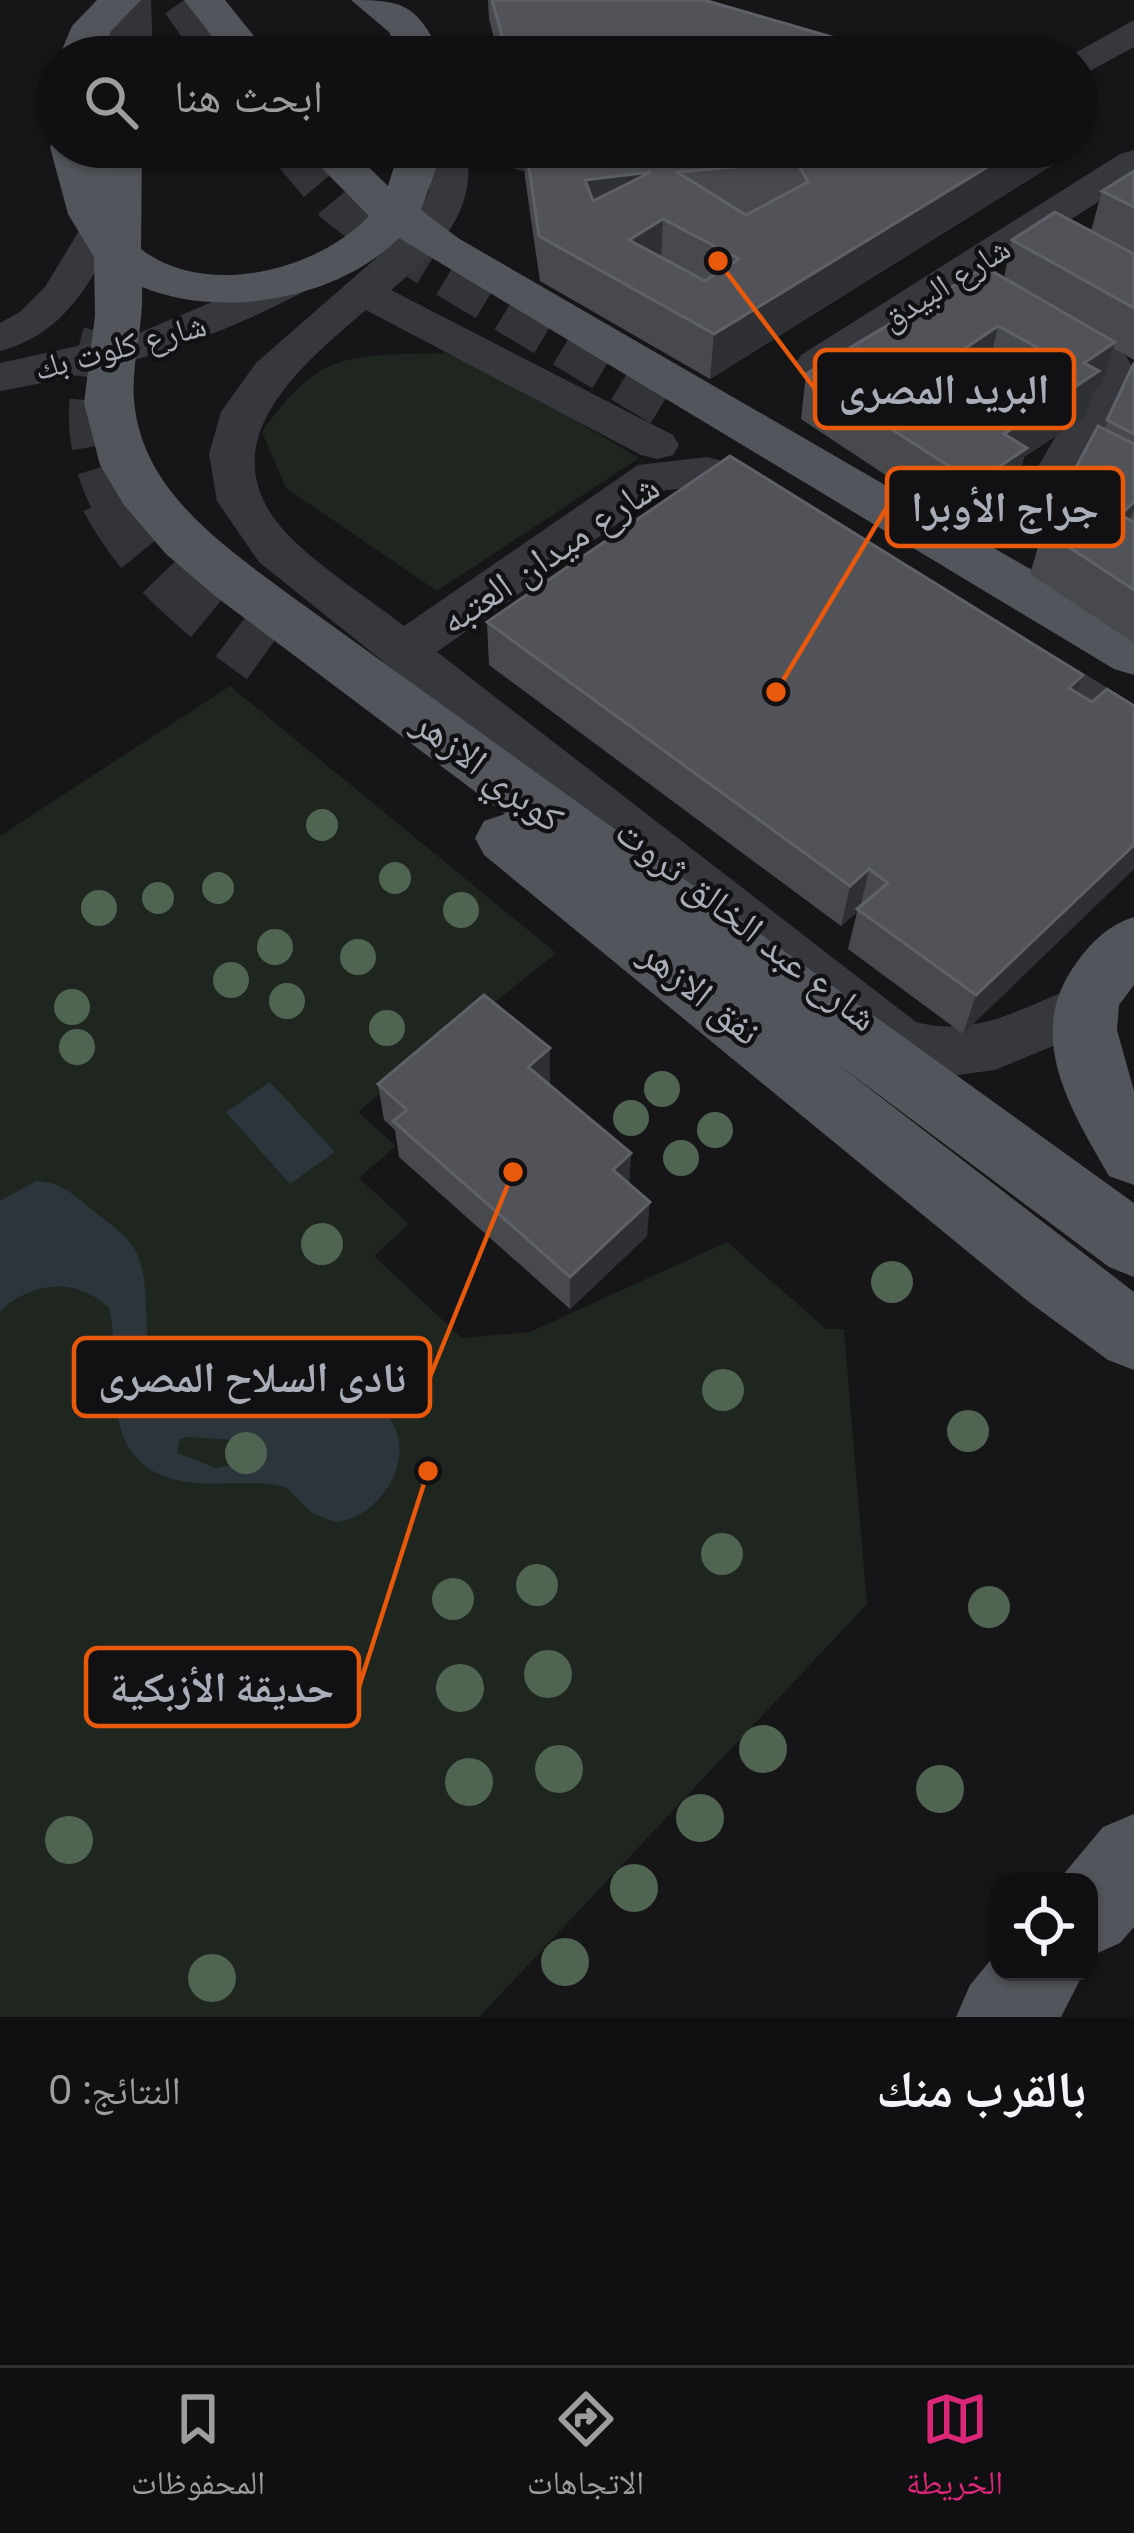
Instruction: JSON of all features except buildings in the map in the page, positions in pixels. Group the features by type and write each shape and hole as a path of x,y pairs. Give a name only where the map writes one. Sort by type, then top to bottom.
{"main road":[{"path":"204,0 233,36"},
{"path":"371,0 414,28"},
{"path":"77,168 99,229 126,261 172,281 229,287 302,276 346,258 381,232 408,196 416,168"},
{"name":"كوبري الازهر","path":"119,168 114,261 118,320 109,382 114,432 122,457 156,512 282,642 1134,1244"},
{"path":"344,168 377,200 680,421 1134,687"},
{"path":"680,421 1134,655"},
{"name":"نفق الازهر","path":"282,642 653,952 1054,1277 1134,1335"},
{"path":"1134,943 1104,976 1084,1008 1094,1070 1134,1154"},
{"path":"1098,1901 1134,1858"},
{"path":"1002,2017 1032,1981"}],"street":[{"path":"1098,54 1134,31"},
{"path":"1098,151 1134,158"},
{"name":"شارع البيدق","path":"816,364 1134,158"},
{"name":"شارع عبد الخالق ثروت","path":"450,168 452,180 441,215 415,249 284,359 249,398 237,420 230,466 243,510 257,532 899,1042 945,1054 991,1050 1084,1008"},
{"path":"1039,223 1077,242"},
{"name":"شارع كلوت بك","path":"0,338 23,331 48,313 99,229"},
{"name":"شارع كلوت بك","path":"0,376 102,357 191,331 302,276"},
{"path":"954,277 1103,357 1114,370 1047,491"},
{"path":"364,292 680,421"},
{"name":"شارع ميدان العتبه","path":"403,651 641,484 671,472 724,477 818,533"},
{"path":"976,631 1134,728"}],"shaded area":[{"path":"445,353 476,362 639,458 437,591 286,488 262,432 302,385 339,362"},
{"path":"230,686 556,953 358,1112 396,1146 359,1178 409,1224 374,1256 462,1338 530,1332 727,1242 826,1329 844,1329 867,1604 479,2017 0,2017 0,836"},
{"path":"270,1082 335,1152 290,1184 226,1112"},
{"path":"36,1181 53,1184 129,1241 142,1271 153,1364 172,1393 194,1406 245,1410 349,1398 369,1403 387,1416 397,1432 399,1451 387,1489 356,1516 335,1522 312,1513 285,1487 195,1483 153,1471 134,1456 123,1435 109,1308 83,1291 55,1287 26,1294 0,1311 0,1201","holes":["188,1437 250,1441 259,1450 252,1462 216,1468 177,1453 180,1439"]}],"tunnel":[{"path":"128,0 129,36"},
{"path":"184,0 209,36"},
{"path":"310,168 338,202 380,234 680,414"},
{"path":"106,334 95,377 92,418 97,458 113,500"},
{"path":"111,497 159,565 265,654"}],"place":[{"name":"البريد المصرى","path":"718,261"},
{"name":"جراج الأوبرا","path":"776,692"},
{"name":"نادى السلاح المصرى","path":"513,1172"},
{"name":"حديقة الأزبكية","path":"428,1471"}]}
